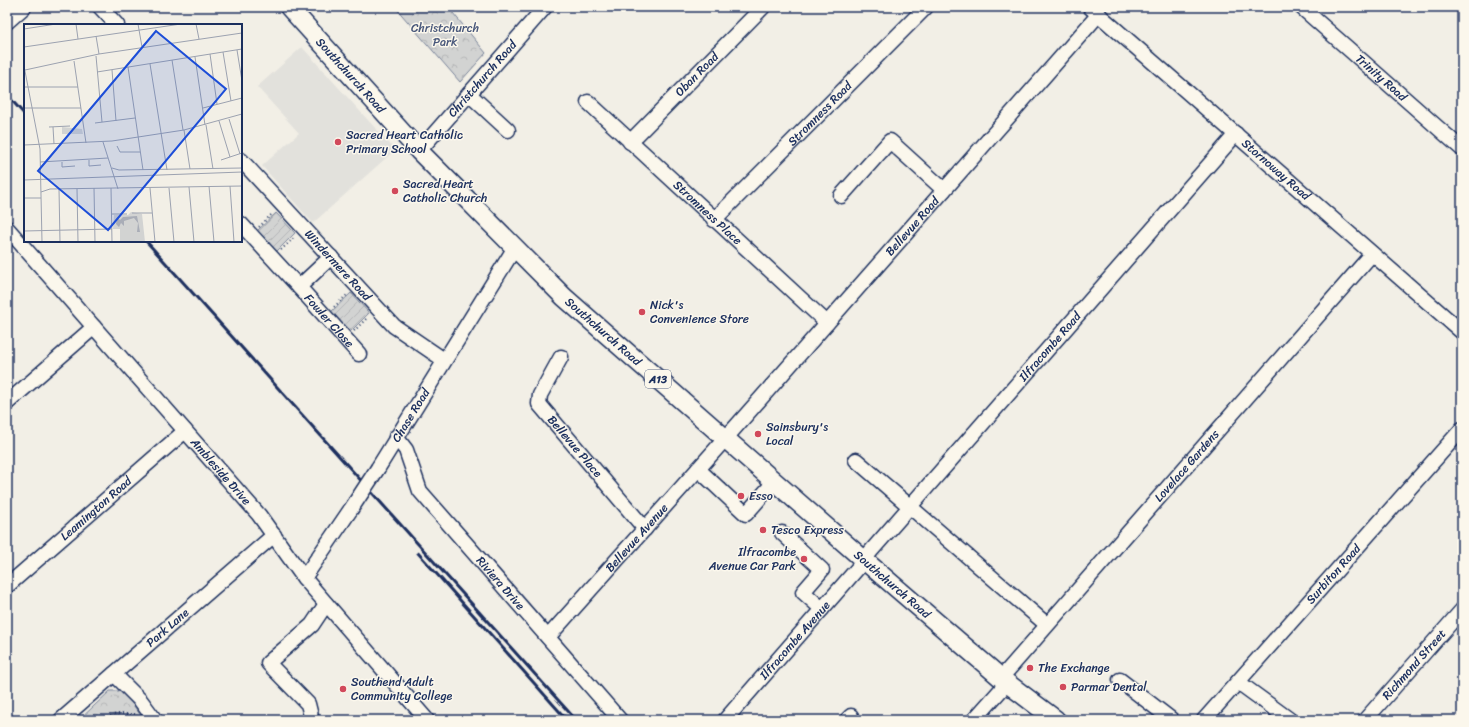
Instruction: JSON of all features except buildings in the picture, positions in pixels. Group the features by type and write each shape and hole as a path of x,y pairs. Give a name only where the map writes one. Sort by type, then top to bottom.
{"main road":[{"name":"Southchurch Road","path":"289,7 418,151 564,298 864,560 1004,680 1056,720"}],"street":[{"path":"7,22 24,7"},
{"path":"100,7 116,24"},
{"name":"Christchurch Road","path":"418,151 545,7"},
{"name":"Oban Road","path":"630,142 763,7"},
{"name":"Stromness Road","path":"714,220 926,7"},
{"name":"Trinity Road","path":"1301,7 1462,149"},
{"name":"Stornoway Road","path":"1095,11 1462,332"},
{"name":"Bellevue Road","path":"725,439 944,190 1095,11"},
{"path":"469,94 508,130"},
{"name":"Stromness Place","path":"588,102 827,323"},
{"name":"Ilfracombe Road","path":"864,560 1236,134"},
{"path":"841,196 890,141 944,190"},
{"name":"Windermere Road","path":"242,161 394,326 444,360"},
{"name":"Ambleside Drive","path":"7,228 259,515 304,578 421,718"},
{"name":"Fowler Close","path":"246,229 359,354"},
{"name":"Chase Road","path":"304,578 378,468 514,249"},
{"name":"Lovelace Gardens","path":"974,720 1046,624 1372,254"},
{"name":"Fowler Close","path":"299,287 331,257"},
{"path":"7,403 94,327"},
{"name":"Bellevue Place","path":"561,358 540,394 539,404 645,529"},
{"name":"Surbiton Road","path":"1204,720 1462,429"},
{"name":"Leamington Road","path":"7,586 185,431"},
{"name":"Riviera Drive","path":"396,437 406,450 420,490 620,720"},
{"name":"Bellevue Avenue","path":"548,637 725,439"},
{"path":"856,460 1046,624"},
{"path":"698,469 746,514 774,482"},
{"path":"782,533 822,570 803,592 822,609"},
{"name":"Park Lane","path":"61,720 274,535"},
{"name":"Ilfracombe Avenue","path":"728,719 864,560"},
{"path":"312,720 308,704 268,663 312,625 326,604"},
{"name":"Richmond Street","path":"1365,720 1462,610"},
{"path":"114,674 141,701 155,720"},
{"path":"1120,680 1172,720"},
{"path":"1238,682 1290,720"}],"path":[{"path":"246,229 276,210"},
{"path":"272,258 298,234"},
{"path":"328,312 351,291"},
{"path":"350,335 372,314"},
{"path":"99,720 116,714 126,713 134,713 139,716"}],"shaded area":[{"name":"Sacred Heart Catholic Primary School","path":"302,47 395,150 313,223 262,166 299,133 257,87"}],"green space":[{"name":"Christchurch Park","path":"395,7 448,7 486,53 460,82"},
{"path":"276,213 295,233 276,252 257,231"},
{"path":"351,293 369,313 350,332 331,312"},
{"path":"110,691 123,691 144,720 79,720"}],"railway":[{"path":"7,95 24,114"},
{"path":"147,242 576,720"},
{"path":"418,553 567,720"}],"place":[{"name":"Sacred Heart Catholic Primary School","path":"338,142"},
{"name":"Sacred Heart Catholic Church","path":"395,191"},
{"name":"Nick's Convenience Store","path":"642,312"},
{"name":"Sainsbury's Local","path":"758,434"},
{"name":"Esso","path":"741,496"},
{"name":"Tesco Express","path":"763,530"},
{"name":"Ilfracombe Avenue Car Park","path":"804,559"},
{"name":"The Exchange","path":"1030,668"},
{"name":"Parmar Dental","path":"1063,687"},
{"name":"Southend Adult Community College","path":"343,689"}]}
